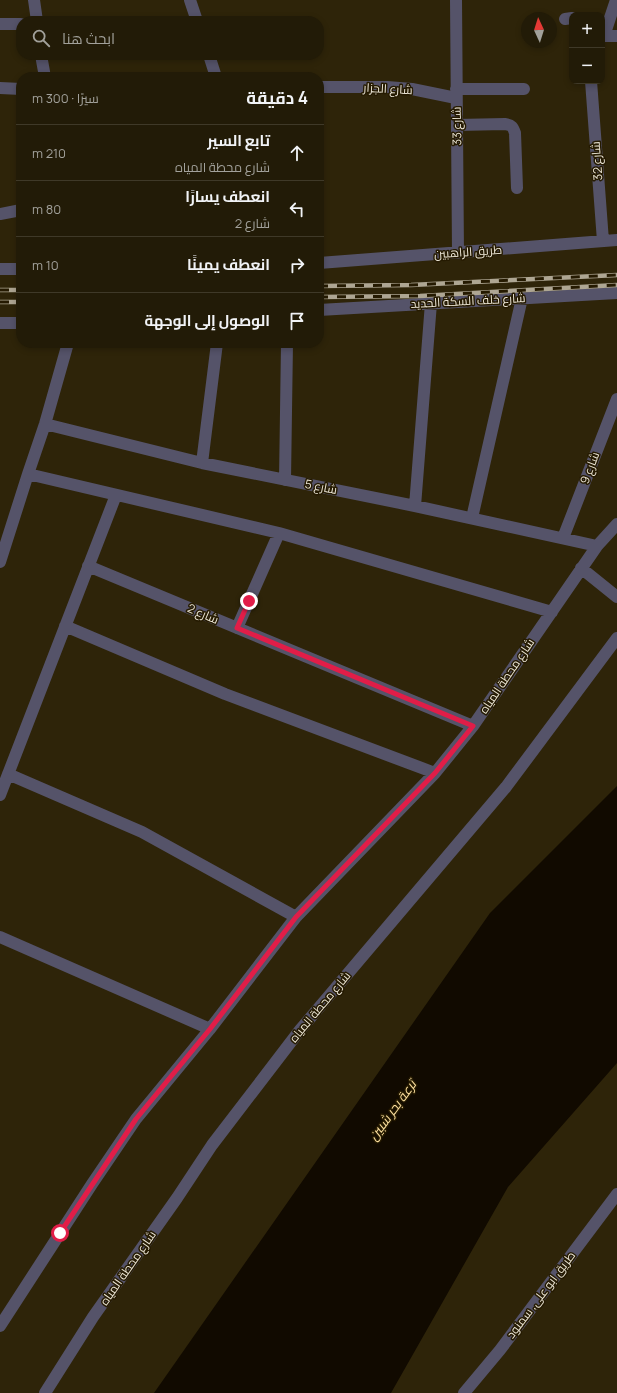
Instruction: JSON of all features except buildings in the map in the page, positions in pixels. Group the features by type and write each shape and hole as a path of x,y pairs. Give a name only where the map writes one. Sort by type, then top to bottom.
{"street":[{"path":"34,0 36,16"},
{"path":"190,0 195,16"},
{"name":"شارع 33","path":"456,0 458,253"},
{"path":"606,17 616,0"},
{"path":"0,24 16,24"},
{"path":"605,36 617,36"},
{"path":"42,60 43,72"},
{"path":"211,60 214,72"},
{"name":"شارع 32","path":"591,84 603,241"},
{"name":"شارع الجزار","path":"324,87 387,87 456,94 524,89"},
{"path":"0,88 16,89"},
{"path":"457,125 505,124 511,125 514,128 516,188"},
{"path":"0,214 16,211"},
{"name":"طريق الراهبين","path":"324,263 617,240"},
{"path":"0,269 16,269"},
{"name":"شارع خلف السكة الحديد","path":"324,310 617,293"},
{"path":"472,518 522,298"},
{"path":"416,506 431,303"},
{"path":"0,323 16,323"},
{"path":"0,562 45,424 67,348"},
{"path":"202,463 216,348"},
{"path":"285,480 287,348"},
{"name":"شارع 9","path":"563,538 617,399"},
{"name":"شارع 5","path":"45,424 202,463 416,506 597,546"},
{"path":"28,474 279,534 552,612"},
{"path":"0,795 116,495"},
{"name":"شارع محطة المياه","path":"0,1326 136,1119 210,1029 296,917 435,773 473,726 581,568 597,546 617,524"},
{"path":"237,628 279,534"},
{"name":"شارع 2","path":"88,566 473,726"},
{"path":"581,568 617,597"},
{"path":"65,626 226,694 435,773"},
{"name":"شارع محطة المياه","path":"45,1393 93,1317 177,1198 212,1145 300,1030 506,787 617,638"},
{"path":"8,774 142,832 296,917"},
{"path":"0,937 210,1029"},
{"name":"طريق ابو على, سمنود","path":"464,1393 500,1350 617,1194"}],"water":[{"name":"ترعة بحر شبين","path":"617,786 617,1063 508,1187 391,1393 154,1393 490,913"}],"railway":[{"path":"324,286 411,285 617,275"},
{"path":"324,297 420,296 617,285"},
{"path":"0,290 16,290"},
{"path":"0,302 16,302"}],"route":[{"path":"60,1233 136,1119 210,1029 296,917 435,773 473,726 237,628 249,601"}]}
